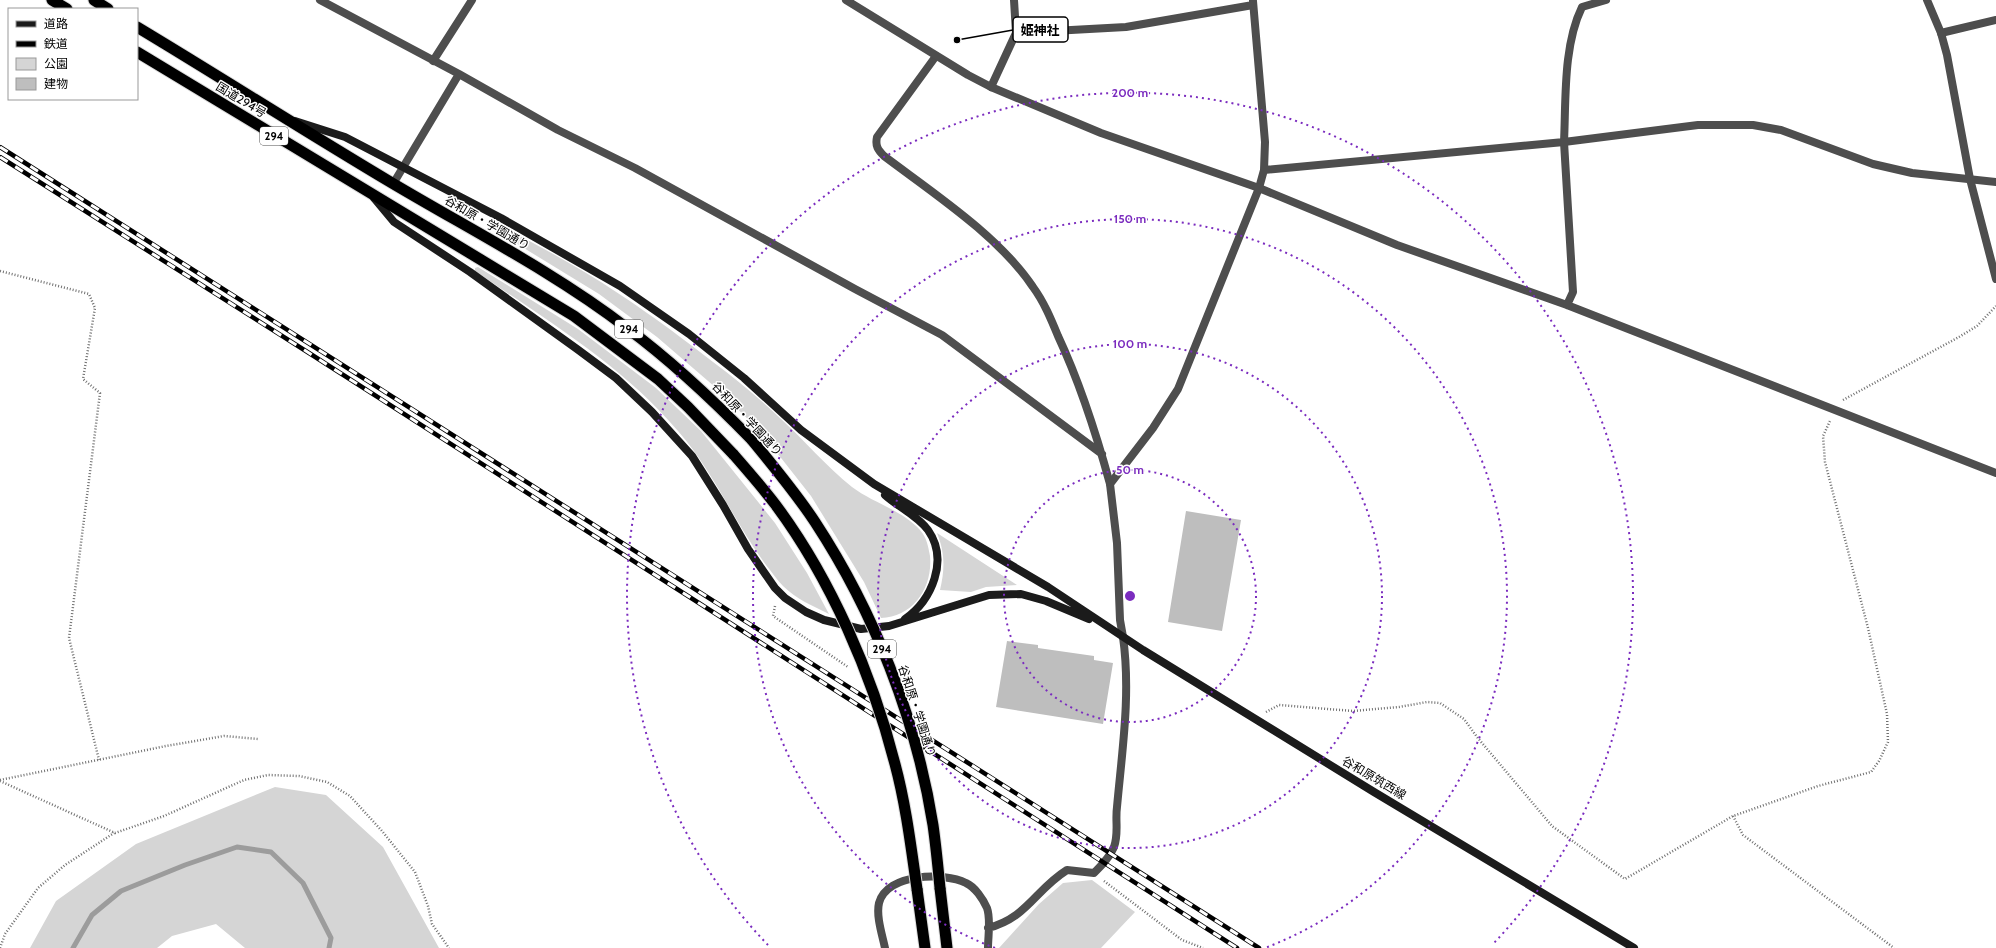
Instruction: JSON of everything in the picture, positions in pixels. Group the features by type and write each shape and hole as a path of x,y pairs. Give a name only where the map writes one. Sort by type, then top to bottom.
{"highway":[{"path":"52,0 65,8"},
{"path":"94,0 106,8"},
{"name":"国道294号","path":"138,28 287,118"},
{"name":"国道294号","path":"138,53 372,196"},
{"name":"谷和原・学園通り","path":"287,118 393,184 526,261 615,319 705,392 752,440 796,495 833,552 854,590 888,663 913,736 923,774 933,825 947,948"},
{"name":"294","path":"372,196 574,316 658,380 688,407 734,455 775,505 798,539 836,604 875,697 895,764 906,814 925,948"}],"main road":[{"path":"287,118 345,137 501,218 620,286 689,334 744,378 802,430 874,484 1048,587 1104,625"},
{"path":"372,196 394,222 470,272 577,349 616,378 652,412 692,456 723,504 758,564 785,598 806,612 824,620 854,628 889,626 976,598 989,595 1014,594 1046,601 1104,625"},
{"path":"874,484 894,503 928,529 936,550 936,574 932,590 927,599 913,613 900,622"},
{"name":"谷和原筑西線","path":"1104,625 1253,718 1634,948"}],"street":[{"path":"320,0 459,74 558,130 636,168 855,289 942,335 1102,454"},
{"path":"433,61 472,0"},
{"path":"846,0 936,56 990,87 1101,133 1259,188 1397,245 1567,305 1996,473"},
{"path":"990,87 1016,33 1014,0"},
{"path":"1567,305 1573,292 1564,142 1568,63 1578,16 1582,7 1606,0"},
{"path":"1927,0 1941,33 1947,55 1970,178 1996,279"},
{"path":"1016,33 1126,27 1253,2 1265,142 1264,170 1259,188 1178,389 1153,428 1110,484"},
{"path":"1941,33 1996,20"},
{"path":"936,56 877,137 876,143 878,150 998,247 1033,287 1045,307 1068,357 1102,454 1110,484 1117,543 1120,620 1126,655 1125,730 1116,810 1118,829 1110,854 1094,873 1067,870 1048,884 1020,914 1003,924 988,928"},
{"path":"393,184 459,74"},
{"path":"1264,170 1564,142 1698,125 1753,125 1781,130 1873,164 1912,173 1970,178 1996,182"},
{"path":"885,948 879,919 880,903 885,892 894,884 902,880 928,877 956,879 968,883 977,892 987,909 988,948"}],"path":[{"path":"0,271 89,294 95,308 83,379 100,393 69,638 99,760"},
{"path":"1253,718 1279,704 1353,711 1400,707 1427,702 1440,703 1464,719 1552,826 1625,879 1733,816 1818,786 1871,772 1880,761 1888,742 1887,714 1868,628 1825,462 1823,436 1835,410 1842,400 1858,390 1959,338 1977,326 1996,306"},
{"path":"775,606 773,616 853,670"},
{"path":"0,780 166,746 224,736 258,739"},
{"path":"0,948 5,934 38,888 65,865 114,833 164,816 244,780 268,775 299,776 327,782 350,796 382,831 415,872 428,906 432,924 449,948"},
{"path":"0,780 114,833"},
{"path":"1733,816 1743,835 1894,948"},
{"path":"1094,873 1182,940 1203,948"}],"green space":[{"path":"499,225 593,277 663,324 756,396 852,487 913,523 924,536 930,556 928,579 919,599 903,612 881,618 864,582 811,496 759,430 715,387 657,337 599,294 496,231"},
{"path":"478,267 578,329 656,388 701,431 775,523 807,573 829,614 799,598 783,586 755,549 691,447 656,407 608,364 582,344 475,271 475,268"},
{"path":"937,533 1017,585 986,587 971,592 940,590 943,575 943,554"},
{"path":"275,787 326,795 383,847 439,948 245,948 216,924 172,936 157,948 30,948 56,901 136,844"},
{"path":"1092,880 1135,912 1101,948 999,948 1039,904 1063,883"}],"building":[{"path":"1186,511 1241,520 1222,631 1168,622"},
{"path":"1007,641 1038,645 1038,648 1094,656 1094,660 1113,663 1103,724 996,707"}],"waterway":[{"path":"73,948 92,915 121,891 185,865 237,847 271,852 303,883 331,938 329,948"}],"railway":[{"path":"0,147 1259,948"},
{"path":"0,157 309,353 1237,948"}],"place":[{"name":"姫神社","path":"957,40"}]}
